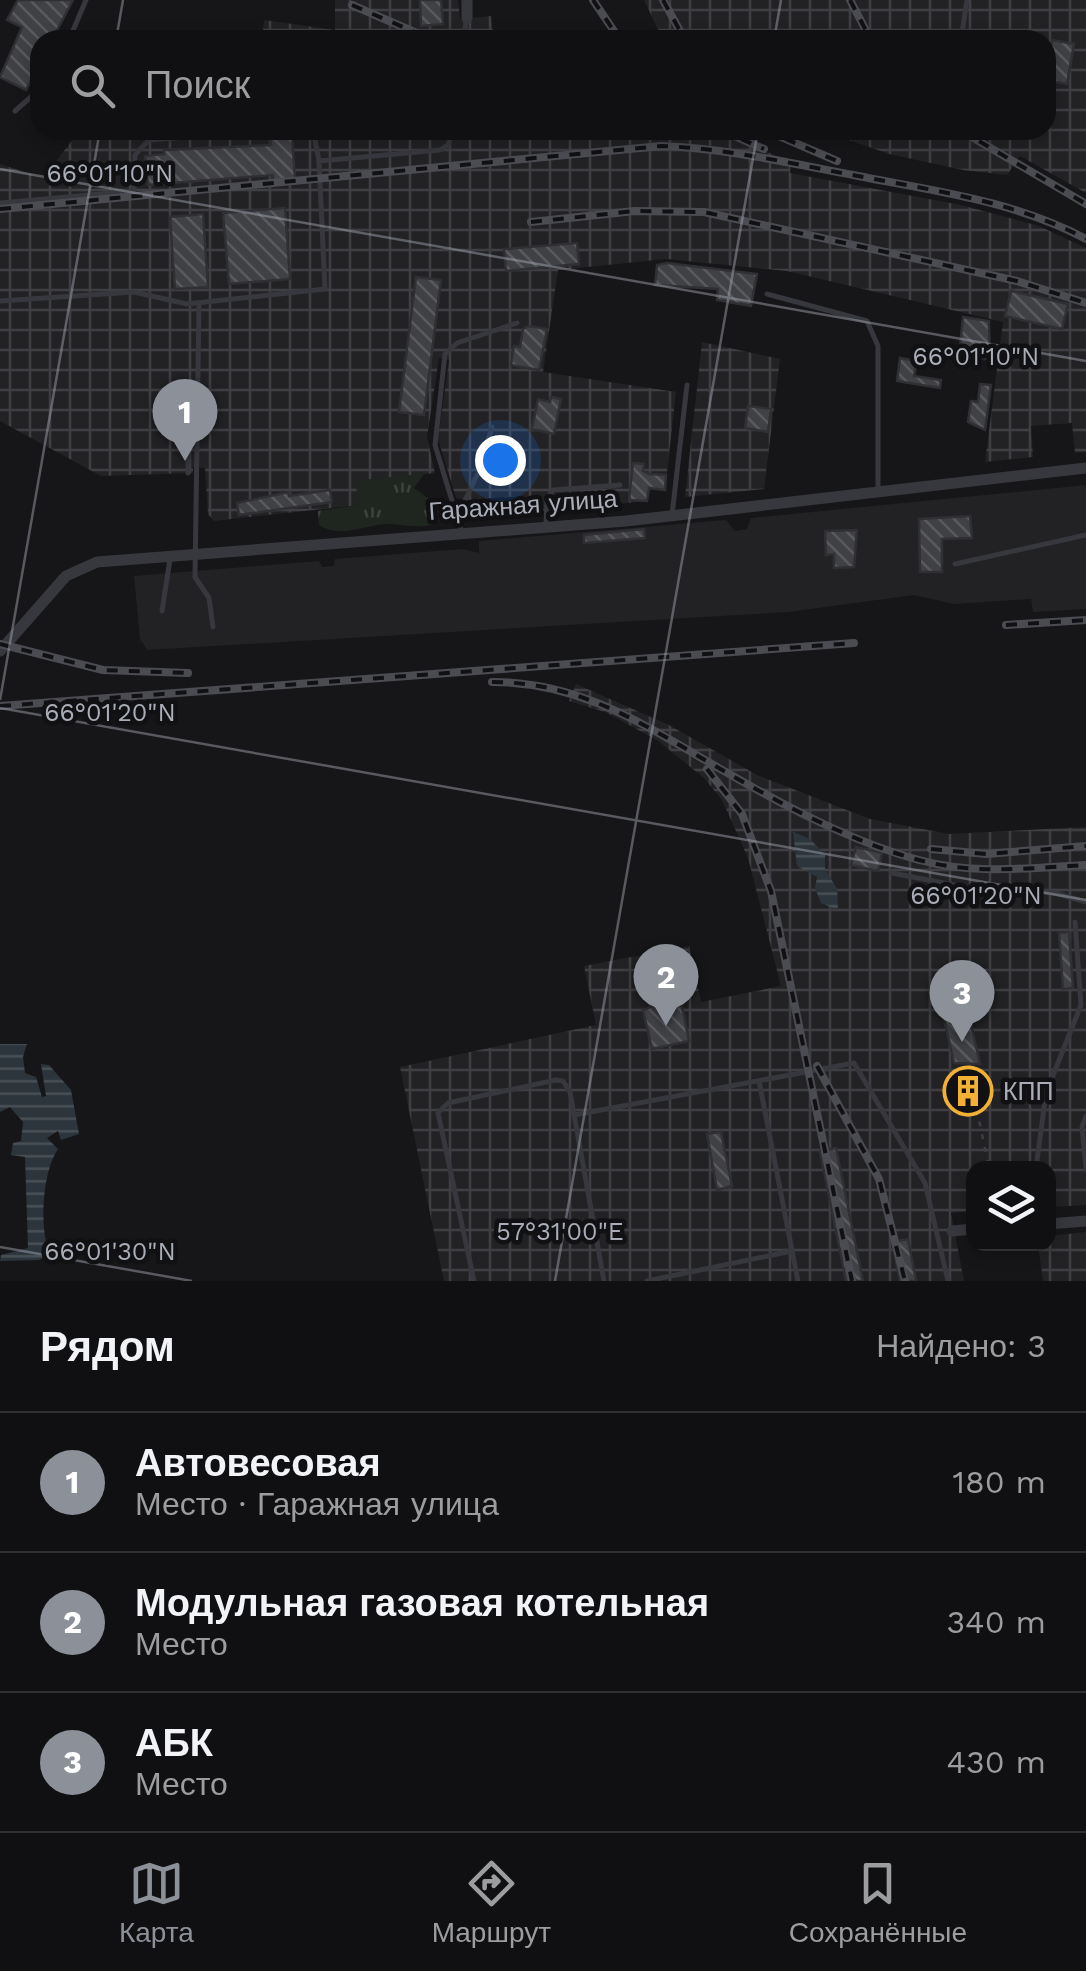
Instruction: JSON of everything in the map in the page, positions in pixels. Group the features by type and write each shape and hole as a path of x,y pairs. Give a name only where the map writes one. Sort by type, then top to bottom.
{"street":[{"path":"467,0 467,18"},
{"name":"Гаражная улица","path":"0,651 66,576 80,566 459,524 546,526 672,515 878,488 1086,468"},
{"path":"1056,1223 1086,1221"},
{"path":"952,1231 966,1230"}],"lane":[{"path":"73,30 86,0"},
{"path":"962,30 966,0"},
{"path":"465,30 467,18"},
{"path":"15,111 30,98"},
{"path":"0,202 134,191 138,185 135,155 149,140"},
{"path":"0,301 134,292 199,303 325,288 315,140"},
{"path":"319,160 440,150 450,140"},
{"path":"767,294 860,318 873,328 878,346 878,488"},
{"path":"199,303 195,554 196,577 209,598 212,627"},
{"path":"459,524 434,436 445,354 456,342 516,322"},
{"path":"672,515 687,385"},
{"path":"459,524 492,426"},
{"path":"188,454 188,473"},
{"path":"546,526 546,499 553,490 620,485"},
{"path":"955,564 1086,534"},
{"path":"162,611 170,556"},
{"path":"892,873 964,887 1041,890 1086,902"},
{"path":"1037,1161 1046,1093 1080,1005 1074,922"},
{"path":"574,1115 854,1062 924,1184 948,1281"},
{"path":"474,1281 438,1112 448,1103 556,1080 567,1086 574,1115 604,1281"},
{"path":"759,1081 798,1281"},
{"path":"1086,1116 1082,1127 1086,1168"},
{"path":"938,1234 952,1231"},
{"path":"648,1281 792,1251"}],"path":[{"path":"974,1096 988,1161"}],"shaded area":[{"path":"335,0 458,0 460,19 491,16 493,30 335,30"},
{"path":"644,0 1086,0 1086,193 1020,156 1007,175 889,154 849,140 1056,140 1056,30 658,30"},
{"path":"264,20 335,30 263,30"},
{"path":"72,140 734,140 791,161 790,173 961,205 1039,226 1086,248 1086,452 1075,453 1072,423 1031,426 1033,457 985,462 1003,322 787,271 666,259 558,270 543,372 676,392 665,490 649,488 647,501 545,511 456,498 438,439 449,360 439,358 427,437 435,473 356,481 359,505 214,521 208,514 205,468 193,467 193,473 101,476 0,421 0,164 43,178"},
{"path":"702,342 780,359 764,489 685,497"},
{"path":"1086,485 1086,609 1033,612 1031,599 954,604 914,595 788,612 147,650 140,639 134,576 319,561 322,567 334,566 335,559 463,549 479,553 479,541 726,520 735,531 747,529 751,518"},
{"path":"576,684 669,725 757,775 870,819 949,834 1086,827 1086,1205 1056,1207 1056,1161 966,1161 966,1212 951,1213 964,1281 444,1281 400,1067 596,1025 584,966 689,946 701,1002 781,986 748,858 722,800 704,778 657,740 605,712 569,701"},
{"path":"793,832 810,839 825,855 825,869 837,889 838,910 821,903 815,888 817,877 797,866"},
{"path":"0,1044 27,1044 23,1057 25,1073 36,1077 42,1097 46,1096 41,1064 49,1065 71,1090 79,1134 61,1140 58,1131 47,1138 58,1149 48,1172 44,1201 44,1230 50,1254 39,1260 0,1261 1,1255 28,1248 25,1157 11,1155 13,1143 21,1141 23,1122 10,1107 0,1112"},
{"path":"1086,1232 1086,1281 1043,1281 1039,1251 1056,1251 1056,1235"}],"green space":[{"path":"424,474 414,488 447,512 435,523 388,524 344,531 319,525 318,511 359,505 355,481"}],"building":[{"path":"18,0 73,0 57,30 30,30 30,82 26,90 0,77 22,27 7,20"},
{"path":"420,0 441,0 443,24 421,26"},
{"path":"1056,41 1074,44 1067,84 1056,82"},
{"path":"270,140 292,140 295,179 273,181 273,175 148,185 145,156 164,154 164,150 271,145"},
{"path":"285,208 290,279 229,284 223,213"},
{"path":"203,214 208,287 175,289 170,217"},
{"path":"577,243 579,264 506,271 504,249"},
{"path":"657,265 757,274 751,306 717,300 718,289 655,285"},
{"path":"416,277 441,280 424,415 399,412"},
{"path":"1011,291 1068,304 1062,329 1005,316"},
{"path":"963,317 989,321 990,359 959,356"},
{"path":"523,329 547,329 539,370 511,365 514,346 520,347"},
{"path":"900,358 917,361 914,376 941,380 940,388 897,381"},
{"path":"980,384 991,385 985,430 968,422 971,401 978,402"},
{"path":"551,397 561,399 554,434 532,429 538,399 550,402"},
{"path":"748,406 771,409 768,432 745,428"},
{"path":"633,463 644,464 643,471 649,474 666,475 665,490 649,488 647,501 629,500"},
{"path":"330,490 332,502 239,515 237,503 289,492 289,496"},
{"path":"970,516 972,538 942,539 942,572 920,572 919,519"},
{"path":"644,529 645,538 584,543 584,535"},
{"path":"857,530 854,567 834,568 834,554 826,555 825,531"},
{"path":"856,847 882,853 878,871 851,865"},
{"path":"1069,932 1073,988 1063,989 1059,933"},
{"path":"664,1001 665,1005 681,1002 689,1041 652,1049 643,1010"},
{"path":"955,1017 957,1023 970,1020 980,1064 954,1063 944,1019"},
{"path":"721,1132 732,1186 717,1190 707,1134"},
{"path":"836,1148 863,1281 846,1281 820,1151"},
{"path":"908,1239 916,1281 900,1281 892,1242"}],"railway":[{"path":"593,0 613,30"},
{"path":"663,0 680,30"},
{"path":"850,0 866,30"},
{"path":"352,5 410,30"},
{"path":"744,140 764,149"},
{"path":"788,140 837,161"},
{"path":"977,140 1086,204"},
{"path":"0,209 661,146 735,153 945,193 1031,215 1086,239"},
{"path":"531,222 635,211 704,212 1017,281 1086,303"},
{"path":"1006,625 1086,620"},
{"path":"0,706 854,643"},
{"path":"0,644 103,670 188,673"},
{"path":"492,682 556,690 614,710 794,809 843,833 919,860 981,869 1086,865"},
{"path":"707,769 742,814 771,891 852,1281"},
{"path":"931,849 986,854 1086,846"},
{"path":"817,1066 879,1179 905,1281"}],"place":[{"name":"Автовесовая","path":"185,461"},
{"name":"Модульная газовая котельная","path":"666,1026"},
{"name":"АБК","path":"962,1042"},
{"name":"КПП","path":"968,1091"}]}
